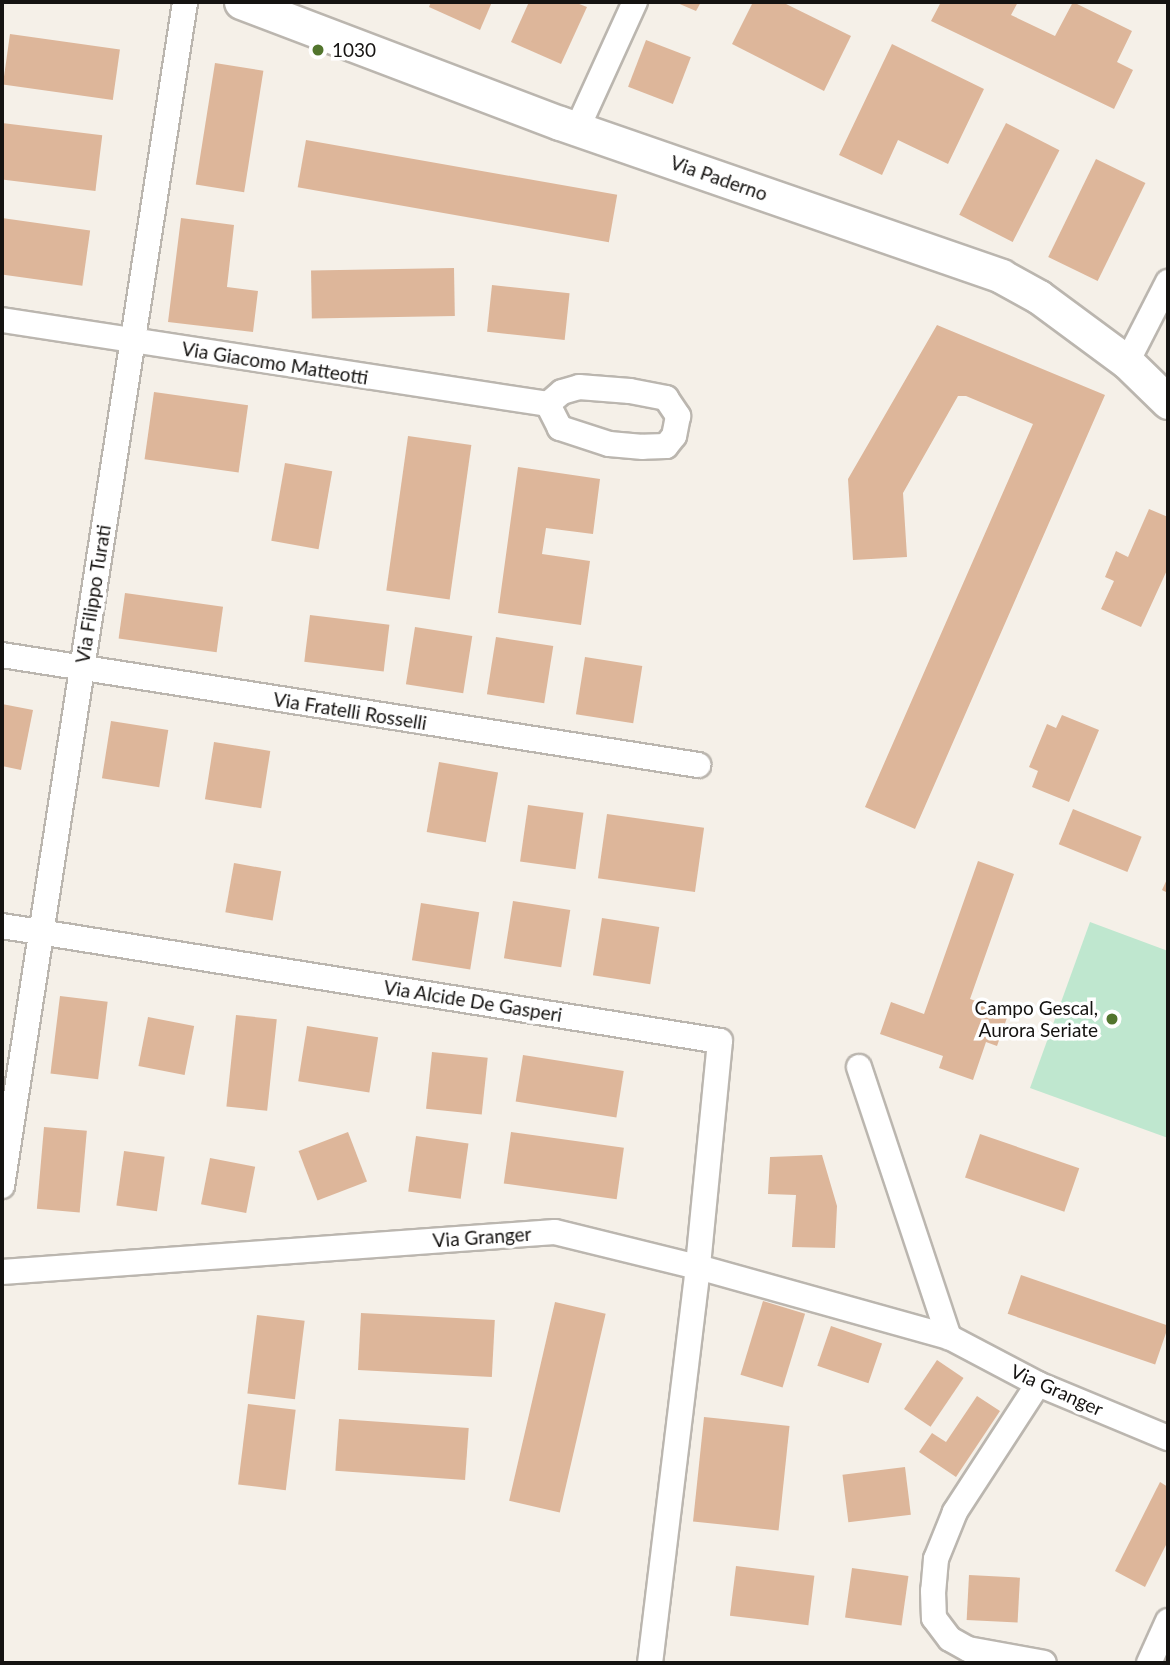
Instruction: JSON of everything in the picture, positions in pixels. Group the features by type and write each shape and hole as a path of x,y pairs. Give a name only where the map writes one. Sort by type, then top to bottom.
{"street":[{"name":"Via Filippo Turati","path":"2,1186 185,2"},
{"name":"Via Paderno","path":"241,2 577,129 1001,276 1039,298 1127,362 1168,402"},
{"path":"577,129 635,2"},
{"path":"1127,362 1168,282"},
{"name":"Via Giacomo Matteotti","path":"2,320 548,404"},
{"path":"579,387 631,391 666,398 678,416 674,436 666,446 609,444 560,428 548,404 562,392 579,387"},
{"name":"Via Fratelli Rosselli","path":"2,655 698,765"},
{"name":"Via Alcide De Gasperi","path":"2,926 720,1041 698,1267"},
{"path":"859,1067 949,1338"},
{"name":"Via Granger","path":"2,1272 555,1232 698,1267 949,1338 1038,1384 1168,1438"},
{"path":"650,1663 698,1267"},
{"path":"1038,1384 956,1512 936,1559 933,1591 934,1618 950,1639 968,1649 1044,1663"},
{"path":"1149,1663 1168,1621"}],"green space":[{"name":"Campo Gescal, Aurora Seriate","path":"1090,922 1168,951 1168,1138 1030,1088"}],"building":[{"path":"431,2 492,2 480,30 429,7"},
{"path":"529,2 574,2 587,7 561,64 511,42"},
{"path":"675,2 701,2 696,11"},
{"path":"753,2 782,2 851,36 824,91 732,44"},
{"path":"941,2 1018,2 1011,15 1055,36 1073,2 1132,31 1117,62 1133,70 1114,109 931,21"},
{"path":"10,34 120,49 113,100 3,85"},
{"path":"646,40 691,57 673,104 628,87"},
{"path":"892,44 984,89 948,164 898,140 882,175 839,155"},
{"path":"215,63 263,71 244,192 196,184"},
{"path":"2,123 102,135 95,191 2,179"},
{"path":"1006,123 1059,150 1013,242 959,215"},
{"path":"306,140 617,195 609,242 298,187"},
{"path":"1096,159 1145,183 1098,281 1048,257"},
{"path":"2,218 90,230 82,286 2,275"},
{"path":"181,218 234,225 227,287 258,291 253,332 168,322"},
{"path":"454,268 455,316 312,318 311,270"},
{"path":"492,285 570,293 565,340 487,332"},
{"path":"937,325 1105,395 915,829 865,807 1033,424 966,396 958,396 903,493 907,557 853,560 848,479"},
{"path":"154,392 248,405 239,473 145,459"},
{"path":"408,436 471,445 450,599 386,590"},
{"path":"285,463 332,471 319,549 271,541"},
{"path":"518,467 600,479 593,534 546,528 542,554 590,561 581,625 498,613"},
{"path":"1149,509 1168,517 1168,568 1141,627 1101,609 1114,581 1105,577 1116,551 1128,557"},
{"path":"125,593 223,607 217,652 119,639"},
{"path":"310,615 389,625 384,671 304,662"},
{"path":"415,627 472,636 463,693 406,684"},
{"path":"496,637 553,646 544,703 487,694"},
{"path":"585,657 642,666 633,723 576,714"},
{"path":"2,704 33,710 21,770 2,766"},
{"path":"1062,715 1099,730 1069,802 1032,787 1038,771 1029,767 1047,724 1056,728"},
{"path":"111,721 168,730 159,787 102,778"},
{"path":"214,742 270,751 261,808 205,799"},
{"path":"439,762 498,772 486,842 427,832"},
{"path":"528,805 583,813 576,869 520,861"},
{"path":"1073,809 1142,837 1127,872 1059,844"},
{"path":"607,814 704,828 695,892 598,878"},
{"path":"978,861 1014,874 970,999 1009,1012 997,1046 986,1042 973,1080 939,1068 943,1056 880,1034 891,1002 924,1014"},
{"path":"234,863 281,871 273,921 225,912"},
{"path":"1168,877 1168,893 1162,890"},
{"path":"513,901 570,910 561,967 504,958"},
{"path":"421,903 479,912 470,970 412,960"},
{"path":"602,918 659,927 650,984 593,975"},
{"path":"60,996 108,1002 98,1079 50,1073"},
{"path":"236,1015 277,1019 267,1111 226,1106"},
{"path":"148,1017 194,1026 185,1075 138,1066"},
{"path":"307,1026 378,1037 369,1093 298,1081"},
{"path":"432,1052 488,1058 482,1115 426,1109"},
{"path":"523,1055 624,1071 616,1117 516,1101"},
{"path":"44,1127 87,1131 80,1212 37,1209"},
{"path":"348,1132 367,1181 318,1200 299,1151"},
{"path":"511,1132 624,1148 617,1199 504,1183"},
{"path":"980,1134 1079,1168 1064,1212 965,1177"},
{"path":"416,1136 468,1143 461,1199 408,1191"},
{"path":"124,1151 165,1157 157,1211 116,1205"},
{"path":"822,1155 837,1206 835,1248 792,1247 796,1195 768,1194 770,1157"},
{"path":"210,1158 255,1167 246,1213 201,1204"},
{"path":"1021,1275 1168,1326 1155,1365 1008,1314"},
{"path":"763,1301 805,1314 783,1387 740,1375"},
{"path":"555,1302 606,1314 560,1512 509,1501"},
{"path":"361,1313 495,1320 492,1377 358,1370"},
{"path":"257,1315 305,1321 295,1399 247,1393"},
{"path":"831,1326 882,1344 868,1383 817,1366"},
{"path":"937,1360 964,1378 931,1427 904,1409"},
{"path":"977,1396 1000,1411 956,1477 919,1452 932,1433 946,1442"},
{"path":"248,1404 296,1410 286,1490 238,1484"},
{"path":"704,1417 790,1426 779,1530 693,1521"},
{"path":"339,1419 469,1428 465,1480 335,1471"},
{"path":"905,1467 911,1515 848,1522 842,1475"},
{"path":"1160,1482 1168,1487 1168,1541 1145,1587 1115,1571"},
{"path":"736,1566 814,1576 808,1625 730,1616"},
{"path":"852,1568 908,1576 901,1625 845,1618"},
{"path":"969,1575 1020,1578 1018,1623 967,1620"}],"place":[{"name":"1030","path":"318,50"},
{"name":"Campo Gescal, Aurora Seriate","path":"1112,1019"}]}
